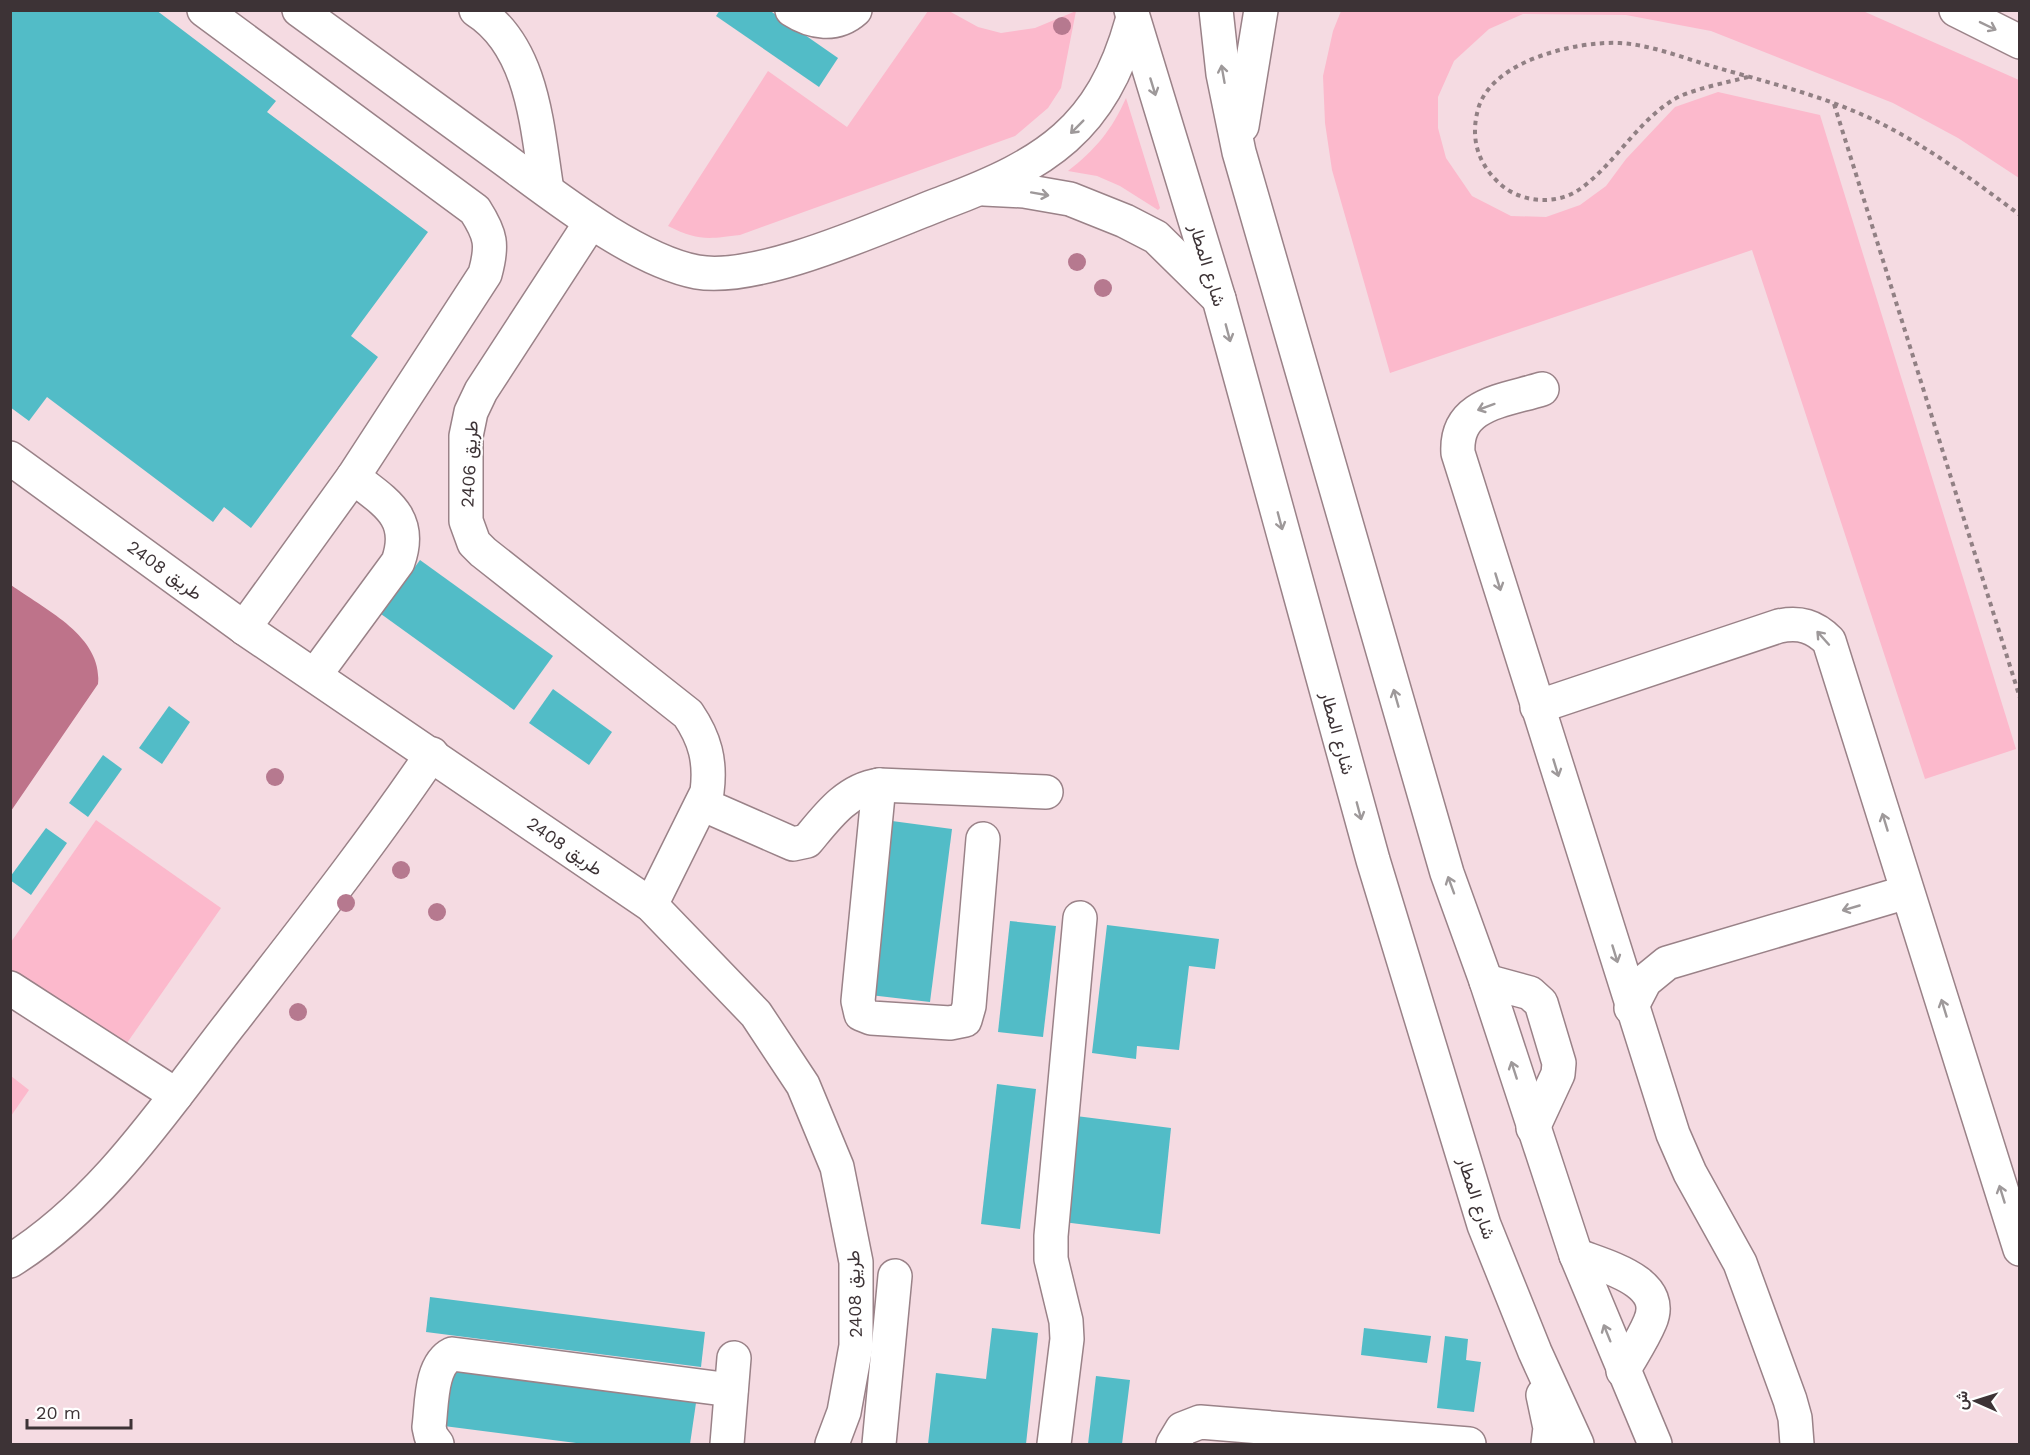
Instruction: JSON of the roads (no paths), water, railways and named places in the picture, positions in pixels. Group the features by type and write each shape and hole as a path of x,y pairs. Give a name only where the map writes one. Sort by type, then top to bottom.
{"street":[{"path":"204,10 475,210 488,229 492,252 485,274 353,477 244,628"},
{"path":"476,10 503,34 525,78 534,111 547,190"},
{"path":"792,10 819,22 837,21 855,10"},
{"path":"1216,10 1223,74 1239,152 1447,873 1486,981 1576,1255 1655,1444"},
{"path":"1239,152 1249,69 1260,10"},
{"path":"1956,10 2019,42"},
{"path":"300,11 591,222 654,257 698,272 726,272 783,262 982,189 1021,171 1050,153 1090,114 1123,54 1131,16"},
{"name":"شارع المطار","path":"1131,16 1219,299 1373,860 1484,1225 1535,1352 1577,1444"},
{"path":"982,189 1024,191 1070,199 1125,222 1156,237 1219,299"},
{"name":"طريق 2406","path":"591,222 481,391 471,412 466,436 466,521 474,543 483,552 688,714 700,731 707,751 710,771 702,804 651,905"},
{"path":"1542,389 1479,409 1463,424 1458,453 1631,1008 1681,1154 1740,1263 1796,1418 1797,1444"},
{"name":"طريق 2408","path":"10,458 244,628 651,905 756,1014 803,1085 837,1167 856,1262 856,1346 844,1412 832,1444"},
{"path":"315,675 399,562 404,546 403,530 397,515 353,477"},
{"path":"1537,707 1779,626 1793,623 1819,631 1829,641 2019,1250"},
{"path":"10,1262 78,1208 130,1154 383,827 432,754"},
{"path":"879,785 858,1001 861,1014 871,1018 950,1023 965,1020 969,1006 983,839"},
{"path":"702,804 784,841 799,844 807,840 854,793 879,785 1046,792"},
{"path":"1631,1008 1645,981 1667,963 1907,892"},
{"path":"1054,1444 1067,1339 1066,1321 1053,1270 1052,1236 1080,918"},
{"path":"1486,981 1530,993 1541,1003 1559,1063 1558,1074 1533,1128"},
{"path":"10,988 176,1095"},
{"path":"1576,1255 1634,1280 1644,1286 1651,1296 1654,1308 1651,1320 1623,1371"},
{"path":"879,1444 895,1276"},
{"path":"1535,1352 1550,1428 1548,1444"},
{"path":"437,1444 431,1436 429,1427 438,1370 445,1357 452,1354 731,1390"},
{"path":"727,1444 734,1358"},
{"name":"طريق 2408","path":"844,1412 847,1444"},
{"path":"1173,1444 1182,1429 1200,1422 1469,1444"}]}
